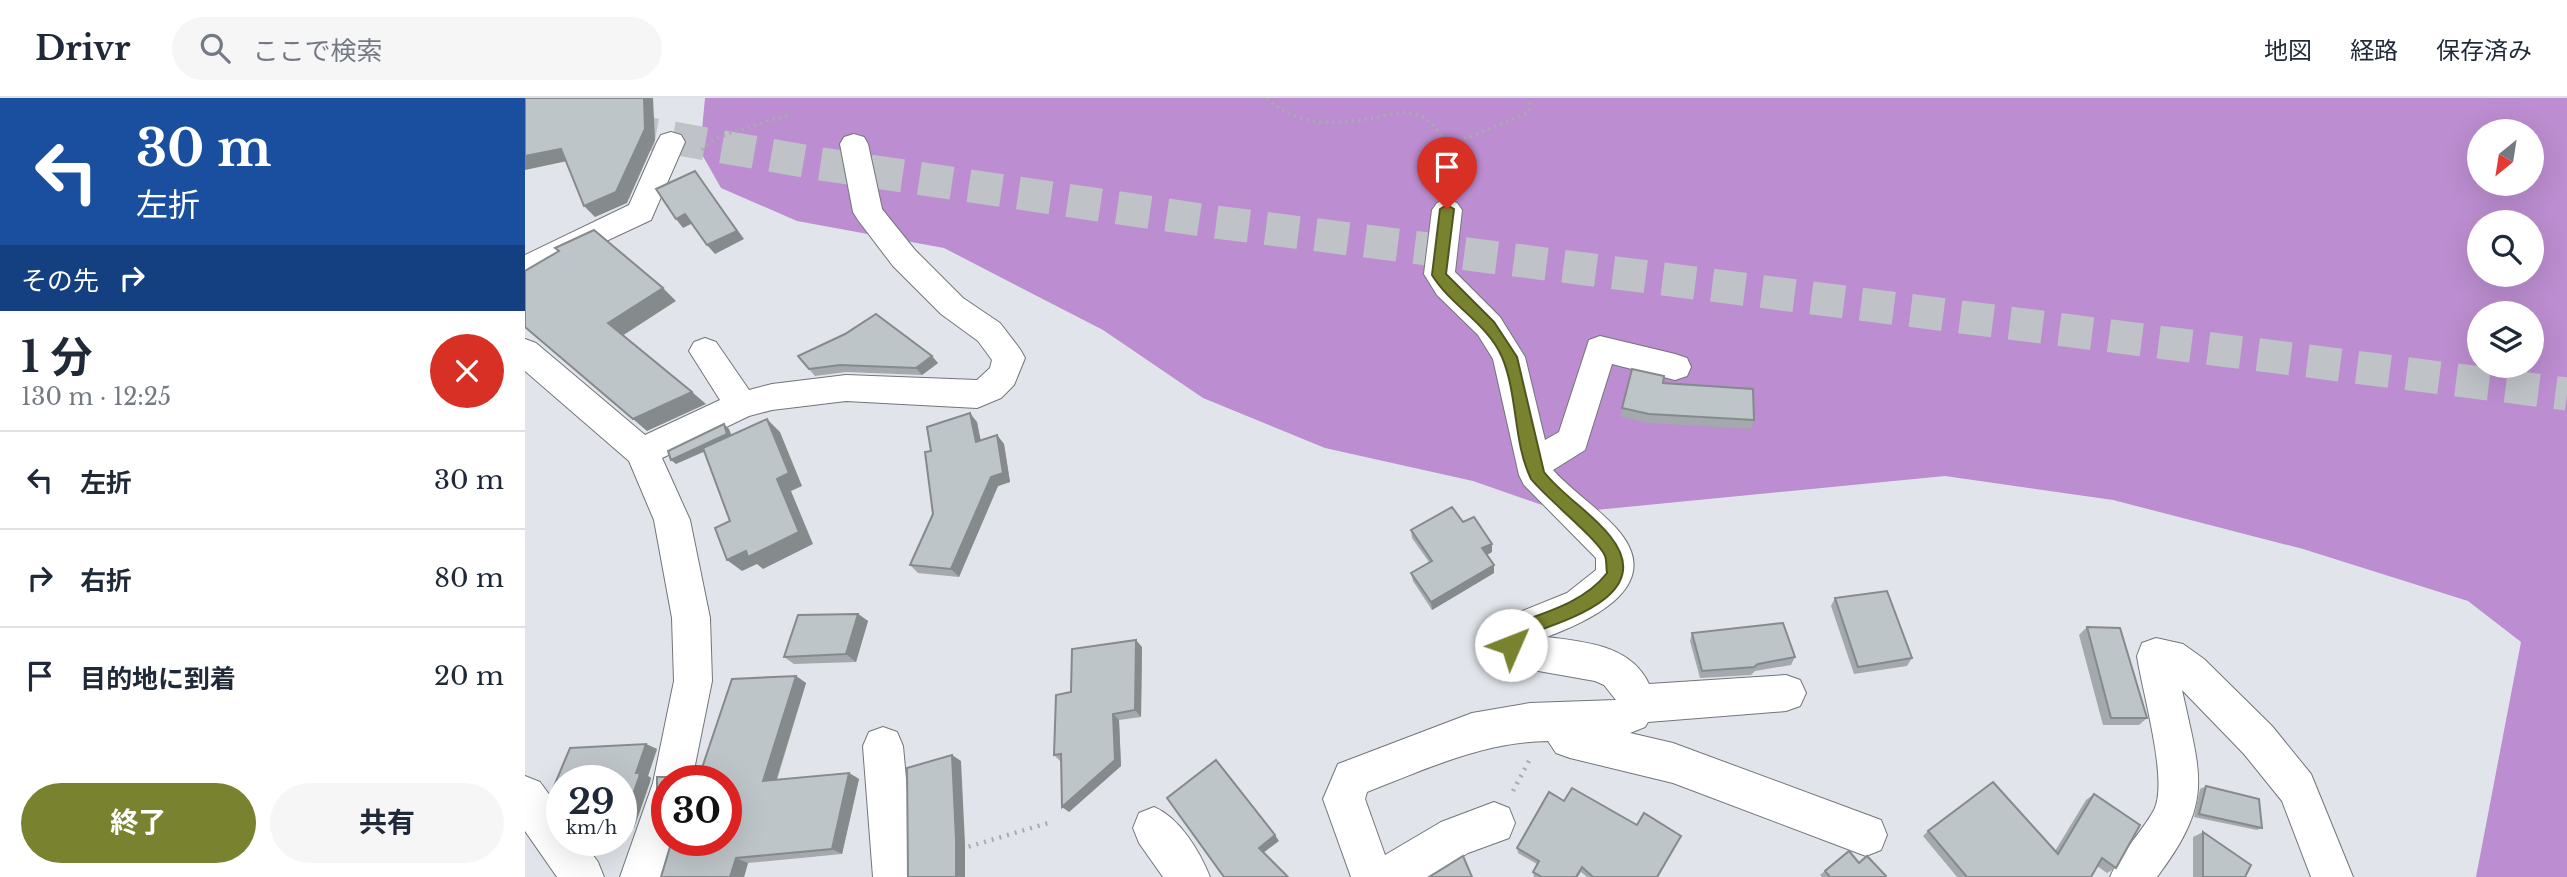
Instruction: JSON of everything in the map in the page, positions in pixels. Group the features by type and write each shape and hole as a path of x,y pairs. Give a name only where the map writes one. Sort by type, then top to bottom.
{"street":[{"path":"642,452 741,405 772,397 846,388 977,395 990,389 1008,368 1009,358 989,332 952,306 904,258 868,212 854,144"},
{"path":"525,268 641,212 684,148"},
{"path":"1372,877 1343,799 1352,778 1472,732 1554,721 1613,720 1631,714 1637,704 1634,691 1627,680 1611,668 1557,655 1522,651 1511,645 1508,634 1576,608 1603,591 1615,575 1614,555 1604,540 1550,491 1537,475 1509,357 1489,326 1439,275 1447,209"},
{"path":"1534,464 1573,440 1600,349 1675,367"},
{"path":"705,351 741,405"},
{"path":"525,352 642,452 672,520 691,618 693,681 674,765"},
{"path":"2131,877 2175,811 2179,771 2160,687 2157,656 2169,657 2190,672 2258,740 2297,788 2332,877"},
{"path":"1637,704 1786,693"},
{"path":"1554,721 1570,739 1673,763 1866,835"},
{"path":"883,746 893,877"},
{"path":"525,796 583,877"},
{"path":"1389,877 1456,837 1494,824"},
{"path":"1154,828 1189,877"},
{"path":"641,877 651,853"}],"path":[{"path":"1267,98 1275,108 1297,118 1322,123 1352,123 1412,113 1434,126 1446,146 1447,209"},
{"path":"1446,146 1528,113 1531,98"},
{"path":"684,148 787,114"},
{"path":"1494,824 1554,721"},
{"path":"958,850 1048,823"}],"shaded area":[{"path":"705,98 2567,98 2567,877 2476,877 2521,642 2468,601 2303,549 2113,500 1945,476 1565,513 1473,481 1325,448 1203,398 1103,330 944,248 797,221 721,188 700,151"}],"building":[{"path":"525,98 644,98 645,129 616,192 584,206 561,149 525,156"},
{"path":"695,171 737,231 707,245 685,214 676,219 656,189"},
{"path":"594,230 663,288 608,323 692,392 633,419 525,327 525,271 559,251 555,248"},
{"path":"876,314 932,356 916,368 840,365 809,369 798,356 845,334"},
{"path":"1632,369 1664,376 1663,383 1753,389 1754,420 1649,414 1622,408"},
{"path":"970,413 976,442 997,435 1003,473 991,477 951,569 910,565 933,514 925,452 931,451 927,427"},
{"path":"767,419 789,473 777,479 799,532 748,557 746,551 727,560 715,528 730,521 703,448"},
{"path":"724,424 727,434 671,460 668,451"},
{"path":"1452,507 1463,522 1474,517 1492,544 1482,548 1494,565 1431,602 1411,573 1432,561 1411,530"},
{"path":"1887,591 1912,658 1858,667 1835,598"},
{"path":"858,614 846,654 784,657 798,615"},
{"path":"1783,623 1795,657 1754,667 1702,671 1692,633"},
{"path":"2087,627 2120,628 2147,718 2111,718"},
{"path":"1136,640 1135,710 1113,714 1115,760 1062,807 1061,754 1054,755 1056,695 1071,692 1072,649"},
{"path":"796,676 763,781 849,773 832,849 736,858 730,877 661,877 667,856 742,856 742,765 703,765 732,679"},
{"path":"646,744 637,770 637,765 563,765 570,748"},
{"path":"952,755 956,877 908,877 907,768"},
{"path":"1216,760 1275,835 1259,848 1288,877 1224,877 1167,798"},
{"path":"1993,782 2058,854 2094,794 2140,825 2116,868 2102,858 2091,877 1967,877 1928,831"},
{"path":"2206,786 2259,799 2262,828 2199,814"},
{"path":"1572,788 1637,825 1644,813 1681,836 1657,877 1593,877 1582,867 1576,877 1542,877 1533,872 1539,861 1517,848 1549,792 1564,801"},
{"path":"2203,832 2251,865 2245,877 2203,877"},
{"path":"1849,851 1859,863 1867,856 1886,876 1830,877 1825,871"},
{"path":"1463,856 1472,877 1429,877"}],"tunnel":[{"path":"525,112 815,163 1208,221 2567,394"}],"route":[{"path":"1447,209 1443,261 1439,275 1489,326 1509,357 1537,475 1550,491 1604,540 1614,555 1615,575 1603,591 1576,608 1508,634 1511,645"}]}
